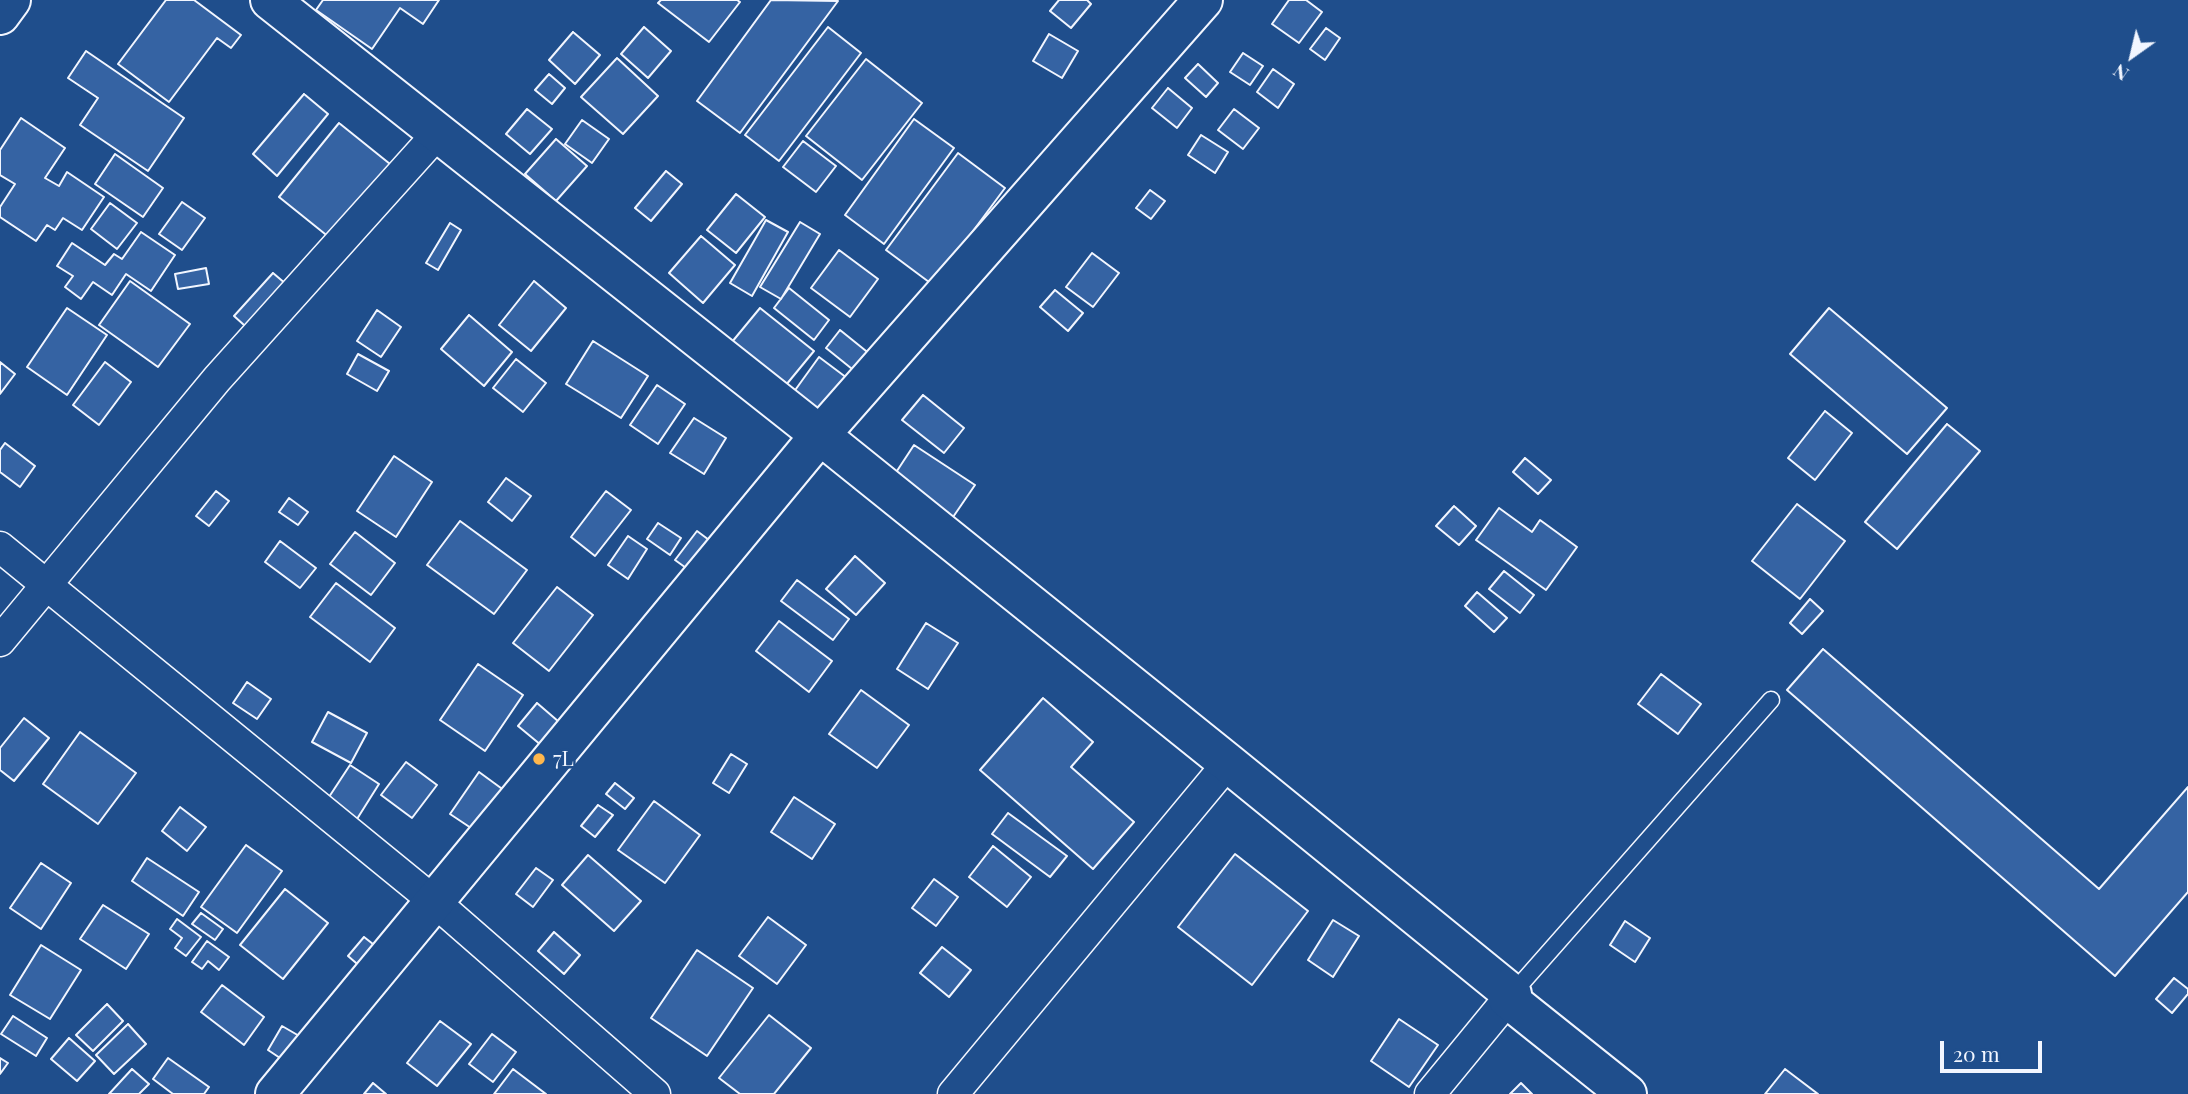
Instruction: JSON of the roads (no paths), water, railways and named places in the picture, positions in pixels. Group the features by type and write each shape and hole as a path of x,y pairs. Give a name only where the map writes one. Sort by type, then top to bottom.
{"street":[{"path":"0,15 11,0"},
{"path":"270,0 820,435 1228,763 1627,1094"},
{"path":"275,1094 820,435 1203,0"},
{"path":"0,641 217,379 438,133"},
{"path":"0,547 435,902 654,1094"},
{"path":"953,1094 1228,763"},
{"path":"1430,1094 1510,997"}],"lane":[{"path":"1510,997 1771,700"}],"place":[{"name":"7L","path":"539,759"}]}
